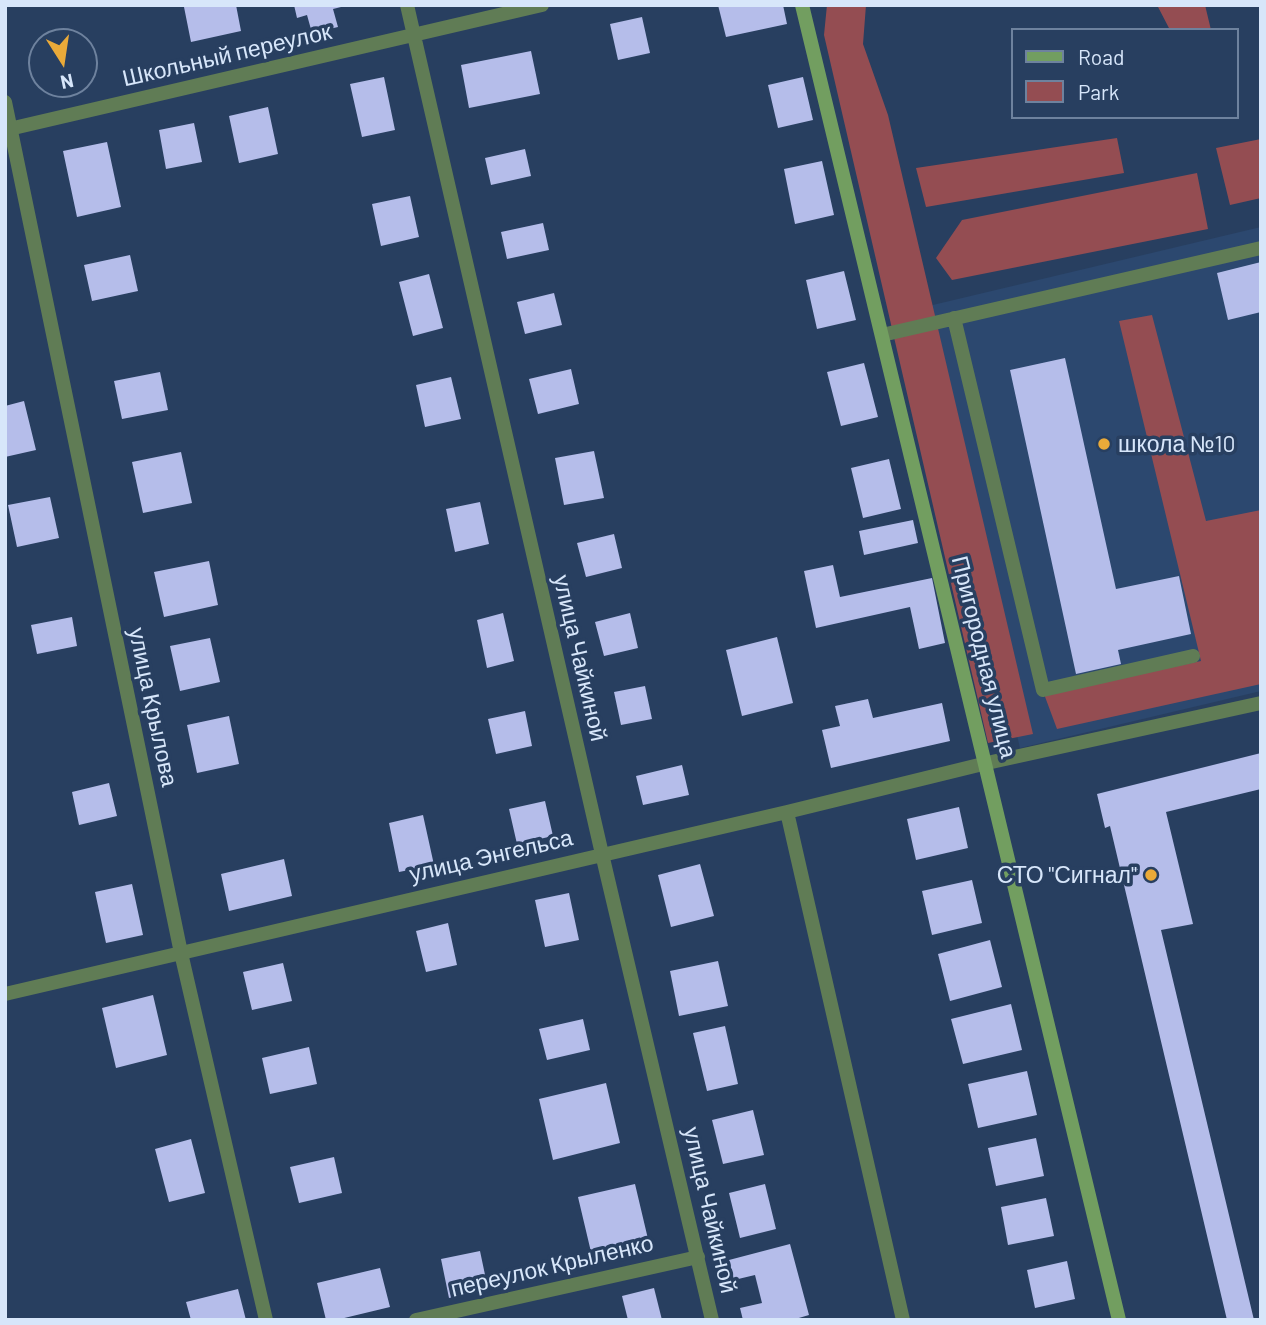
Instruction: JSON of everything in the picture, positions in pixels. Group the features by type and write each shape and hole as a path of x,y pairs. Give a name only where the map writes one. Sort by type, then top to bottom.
{"street":[{"name":"улица Чайкиной","path":"407,5 712,1320"},
{"name":"Школьный переулок","path":"8,129 542,5"},
{"name":"Пригородная улица","path":"802,5 987,763 1119,1320"},
{"name":"улица Крылова","path":"5,102 8,129 181,953 266,1320"},
{"path":"882,335 1261,248"},
{"path":"954,318 1043,690 1193,656"},
{"name":"улица Энгельса","path":"5,994 987,763 1261,703"},
{"path":"786,812 903,1320"},
{"name":"переулок Крыленко","path":"416,1320 698,1257"}],"shaded area":[{"name":"школа №10","path":"1261,227 1261,691 1020,748 916,309"}],"green space":[{"path":"827,5 866,5 863,44 888,115 1033,734 988,743 824,35"},
{"path":"1157,5 1205,5 1211,28 1169,28"},
{"path":"1117,138 1124,173 926,207 916,168"},
{"path":"1261,139 1261,198 1230,205 1216,148"},
{"path":"1197,173 1208,229 952,280 936,258 962,220"},
{"path":"1152,315 1206,521 1261,510 1261,684 1057,729 1044,694 1201,661 1119,321"}],"building":[{"path":"236,5 241,31 191,42 184,7"},
{"path":"294,5 345,6 333,9 338,27 312,33 307,15 297,18"},
{"path":"718,5 783,5 787,24 726,37"},
{"path":"642,17 650,53 618,60 610,24"},
{"path":"531,51 540,94 469,108 461,65"},
{"path":"384,77 395,130 362,137 350,84"},
{"path":"803,77 813,120 778,128 768,85"},
{"path":"268,107 278,154 239,163 229,116"},
{"path":"194,123 202,162 166,169 159,130"},
{"path":"107,142 121,207 77,217 63,151"},
{"path":"525,149 531,176 491,185 485,158"},
{"path":"822,161 834,215 795,224 784,169"},
{"path":"410,196 419,237 381,246 372,204"},
{"path":"543,223 549,250 507,259 501,232"},
{"path":"130,255 138,291 92,301 84,265"},
{"path":"1261,262 1261,312 1228,320 1217,273"},
{"path":"844,271 856,320 817,329 806,280"},
{"path":"429,274 443,328 413,336 399,282"},
{"path":"554,293 562,325 525,334 517,302"},
{"name":"школа №10","path":"1065,358 1116,589 1179,576 1191,634 1118,650 1121,664 1076,674 1010,370"},
{"path":"864,363 878,417 841,426 827,372"},
{"path":"571,369 579,404 538,414 529,379"},
{"path":"160,372 168,410 122,419 114,381"},
{"path":"451,377 461,419 425,427 416,385"},
{"path":"24,401 36,450 5,457 5,406"},
{"path":"594,451 604,498 564,505 555,458"},
{"path":"181,452 192,503 143,513 132,462"},
{"path":"889,459 901,509 863,518 851,468"},
{"path":"50,497 59,538 17,547 8,505"},
{"path":"480,502 489,544 455,552 446,509"},
{"path":"913,520 918,543 864,555 859,531"},
{"path":"614,534 622,568 586,577 577,543"},
{"path":"209,561 218,605 164,617 154,572"},
{"path":"833,565 840,597 932,578 945,643 919,649 910,607 816,628 804,571"},
{"path":"503,613 514,661 487,668 477,620"},
{"path":"630,613 638,648 604,656 595,622"},
{"path":"72,617 77,646 37,654 31,625"},
{"path":"777,637 793,703 742,716 726,650"},
{"path":"210,638 220,682 180,691 170,646"},
{"path":"645,686 652,719 621,725 614,692"},
{"path":"868,699 873,718 942,703 950,741 831,768 822,730 840,726 835,706"},
{"path":"525,711 532,746 496,754 488,719"},
{"path":"229,716 239,764 197,773 187,725"},
{"path":"1261,753 1261,789 1166,812 1193,924 1161,930 1254,1320 1227,1320 1110,826 1105,828 1097,794"},
{"path":"682,765 689,795 643,805 636,776"},
{"path":"109,783 117,816 79,825 72,792"},
{"path":"545,801 553,836 517,844 509,809"},
{"path":"959,807 968,848 916,860 907,819"},
{"path":"423,815 434,865 399,872 389,823"},
{"path":"284,859 292,896 229,911 221,874"},
{"path":"700,864 714,916 671,927 658,875"},
{"path":"972,880 982,923 932,935 922,891"},
{"path":"132,884 143,935 106,943 95,892"},
{"path":"569,893 579,940 545,947 535,900"},
{"path":"448,923 457,965 426,972 416,931"},
{"path":"990,940 1002,987 950,1001 938,954"},
{"path":"718,961 728,1006 679,1016 670,971"},
{"path":"283,963 292,1001 252,1010 243,972"},
{"path":"153,995 167,1055 116,1068 102,1008"},
{"path":"1011,1004 1022,1050 963,1064 951,1019"},
{"path":"583,1019 590,1050 547,1060 539,1029"},
{"path":"725,1026 738,1084 707,1091 693,1033"},
{"path":"309,1047 317,1084 270,1094 262,1058"},
{"path":"1027,1071 1037,1115 978,1128 968,1084"},
{"path":"606,1083 620,1143 553,1160 539,1099"},
{"path":"753,1110 764,1155 723,1164 712,1120"},
{"path":"1036,1138 1044,1176 996,1186 988,1148"},
{"path":"191,1139 205,1193 169,1202 155,1149"},
{"path":"334,1157 342,1193 299,1203 290,1167"},
{"path":"635,1184 648,1239 591,1252 578,1197"},
{"path":"765,1184 776,1229 740,1238 729,1193"},
{"path":"1046,1198 1054,1236 1008,1245 1001,1207"},
{"path":"790,1244 809,1315 792,1320 743,1320 740,1308 762,1303 755,1275 734,1280 729,1260"},
{"path":"480,1251 488,1289 449,1298 441,1259"},
{"path":"1067,1261 1075,1299 1035,1308 1027,1270"},
{"path":"380,1268 390,1307 326,1320 317,1283"},
{"path":"654,1288 662,1320 628,1320 622,1296"},
{"path":"238,1289 246,1320 191,1320 186,1302"}],"place":[{"name":"школа №10","path":"1104,444"},
{"name":"СТО \"Сигнал\"","path":"1151,875"}]}
